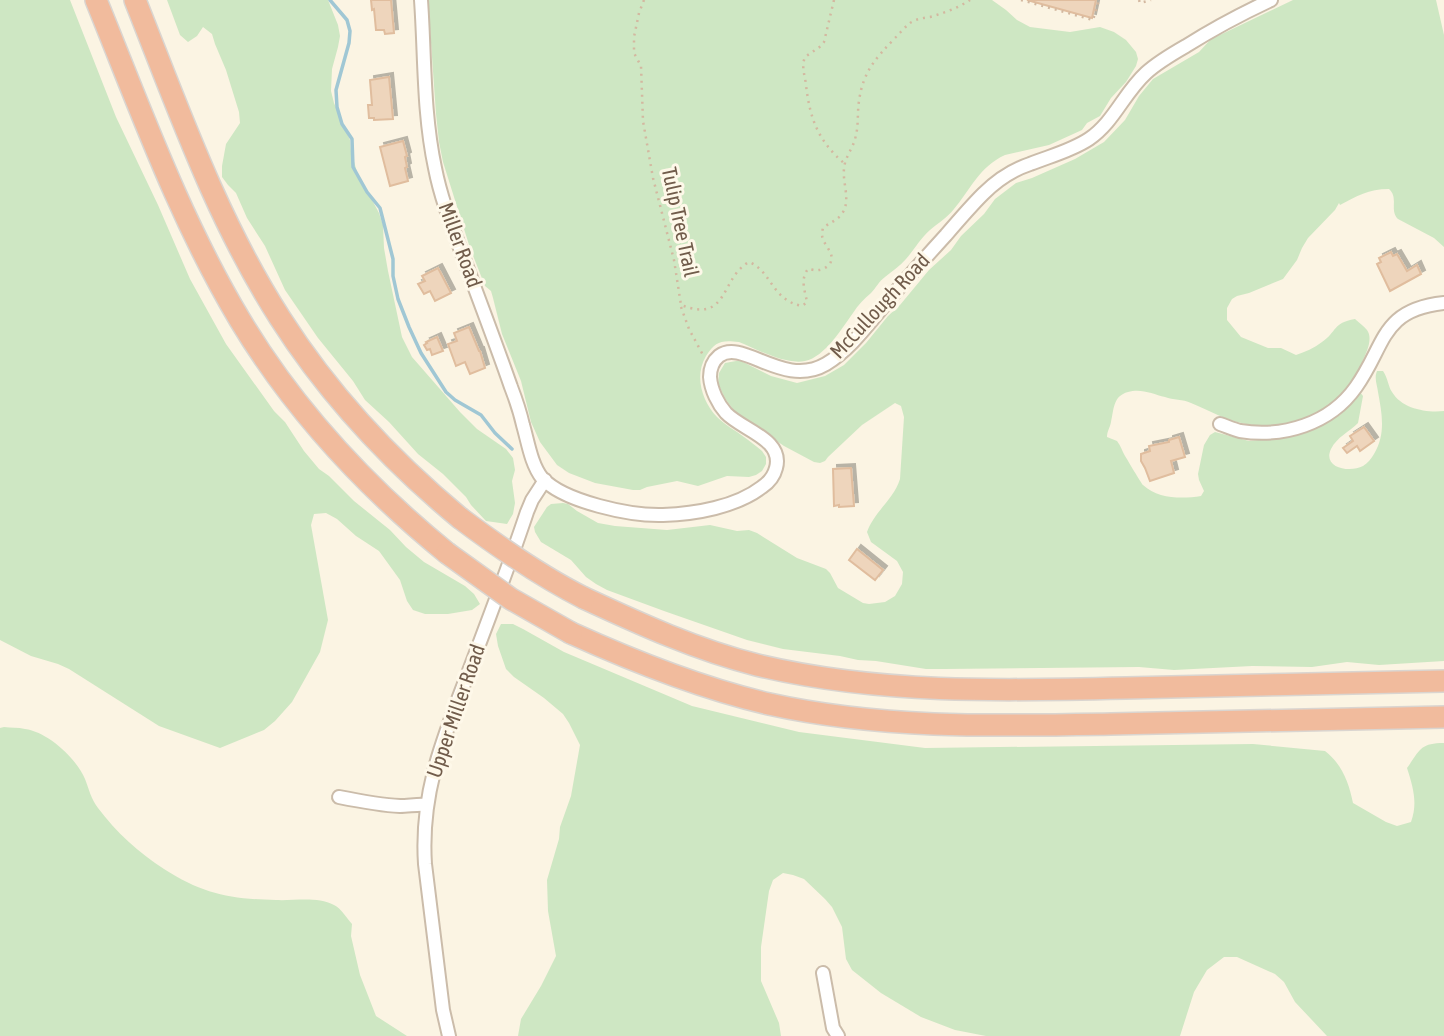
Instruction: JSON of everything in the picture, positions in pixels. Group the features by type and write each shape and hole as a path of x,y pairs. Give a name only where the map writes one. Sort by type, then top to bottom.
{"highway":[{"path":"96,0 178,200 217,279 246,329 291,396 350,465 419,531 511,599 571,633 620,655 720,691 770,704 881,721 1007,726 1444,717"},
{"path":"135,0 198,157 237,243 280,318 335,394 363,428 460,518 525,565 584,598 654,630 755,664 814,677 865,684 987,690 1444,681"}],"street":[{"name":"Miller Road","path":"421,0 428,121 438,180 452,227 512,389 533,461 545,480"},
{"name":"McCullough Road","path":"545,480 578,498 615,510 649,515 684,513 717,507 761,489 772,478 777,463 776,455 773,447 736,422 718,402 710,376 718,357 728,352 737,352 793,372 807,371 838,356 995,183 1019,168 1065,152 1089,139 1111,120 1136,84 1152,68 1215,28 1271,0"},
{"path":"1220,424 1239,430 1268,432 1298,428 1325,416 1343,403 1355,389 1383,335 1398,319 1415,309 1444,303"},
{"name":"Upper Miller Road","path":"449,1036 443,1010 427,888 424,843 433,770 527,512 545,480"},
{"path":"339,797 376,804 428,805"},
{"path":"823,973 833,1028 838,1036"}],"path":[{"name":"Tulip Tree Trail","path":"644,0 634,37 635,53 641,66 643,121 653,178 674,260 681,306 699,311 710,309 719,302 741,266 749,262 756,265 778,294 792,304 802,306 807,302 804,274 807,270 819,271 830,263 831,251 823,239 823,228 836,220 845,207 845,164 858,127 859,97 865,75 871,64 911,23 959,7 970,0"},
{"path":"834,0 824,42 805,57 802,67 814,124 820,137 845,164"},
{"path":"1021,0 1093,20 1099,0"},
{"path":"1139,0 1140,3 1151,0"},
{"path":"681,306 689,329 708,360"}],"green space":[{"path":"0,0 70,0 116,117 190,279 226,344 319,469 424,562 465,586 480,604 472,610 448,614 425,614 413,610 400,580 379,551 337,519 326,513 314,514 311,525 328,620 320,652 292,702 275,721 264,730 220,748 159,726 69,669 31,656 0,640"},
{"path":"167,0 328,0 340,36 332,69 331,91 350,140 357,172 383,225 384,248 402,337 412,357 460,412 477,429 506,449 513,458 515,503 507,524 486,521 443,474 418,454 365,400 285,290 236,193 222,177 226,144 240,123 226,70 212,34 203,27 197,36 188,42 180,35"},
{"path":"428,0 992,0 1030,27 1070,32 1100,27 1114,32 1126,40 1138,59 1126,82 1111,98 1100,116 1087,123 1082,130 1049,145 1005,155 988,166 951,212 926,233 904,262 881,280 819,354 797,362 771,356 739,342 723,342 713,347 702,364 700,380 707,404 723,423 762,451 766,464 762,471 749,477 727,476 698,486 677,481 633,490 595,483 557,465 540,442 531,422 521,381 502,334 491,291 485,286 470,248 443,162 436,114"},
{"path":"1293,0 1436,0 1444,35 1444,247 1434,238 1398,219 1389,189 1369,192 1340,205 1339,203 1308,238 1283,279 1232,299 1227,308 1227,320 1241,337 1296,355 1319,344 1342,323 1355,319 1369,333 1369,341 1355,377 1344,392 1317,414 1301,421 1265,426 1231,420 1185,401 1133,391 1123,394 1117,400 1107,437 1117,441 1149,490 1170,497 1194,497 1201,496 1204,491 1198,474 1204,445 1210,435 1215,432 1249,441 1286,437 1320,426 1340,415 1360,392 1363,396 1358,423 1336,441 1329,455 1334,465 1345,469 1365,465 1378,446 1382,431 1377,371 1383,371 1396,398 1408,406 1444,411 1444,661 1379,665 1347,662 1312,667 1252,666 1174,670 1139,667 926,669 783,649 747,640 607,590 586,577 571,560 541,542 534,527 547,507 563,503 598,523 615,526 667,530 710,525 737,531 749,530 797,558 826,569 838,588 863,603 885,602 895,596 902,584 903,572 897,561 871,542 867,532 900,479 904,417 901,406 895,403 862,425 825,461 814,462 784,446 736,413 718,384 719,373 725,363 741,361 771,376 797,383 825,376 844,365 995,199 1016,183 1075,159 1104,142 1125,120 1153,79 1199,52 1211,39"},
{"path":"501,624 513,624 564,652 692,706 799,732 925,748 1253,744 1325,751 1344,774 1353,803 1397,826 1411,822 1413,815 1414,795 1407,768 1425,746 1444,743 1444,1036 1327,1036 1295,1002 1284,982 1275,974 1237,957 1224,957 1207,970 1194,992 1180,1036 986,1036 955,1030 921,1017 881,993 852,970 846,959 842,927 832,907 804,879 783,873 773,880 769,891 761,947 761,981 779,1023 781,1036 518,1036 521,1019 556,956 548,911 547,880 571,796 580,745 563,714 506,669 496,634"},
{"path":"0,728 34,731 60,747 81,771 96,805 128,842 164,869 191,884 231,896 313,900 337,906 352,924 351,936 360,975 376,1016 407,1036 0,1036"}],"building":[{"path":"371,0 391,0 394,33 385,34 384,30 376,30"},
{"path":"1027,0 1096,0 1092,18"},
{"path":"389,77 393,119 369,118 368,105 372,105 370,80"},
{"path":"403,141 407,156 405,168 408,181 390,186 380,147"},
{"path":"1391,252 1393,256 1397,254 1407,271 1417,265 1421,274 1390,291 1377,264 1381,262 1379,258"},
{"path":"438,268 451,293 435,301 430,291 424,294 418,284 425,281 422,276"},
{"path":"469,327 485,368 470,374 465,362 456,366 448,344 457,341 454,333"},
{"path":"437,337 443,351 432,355 430,349 427,350 424,345"},
{"path":"1364,427 1374,441 1360,451 1357,446 1347,453 1343,448 1353,441 1350,436"},
{"path":"1179,437 1185,457 1171,461 1174,473 1150,481 1141,461 1141,454 1150,451 1149,446"},
{"path":"851,468 854,506 834,506 833,469"},
{"path":"857,549 883,570 875,580 849,560"}],"waterway":[{"path":"330,0 347,20 350,31 336,90 337,107 342,124 352,139 353,167 380,208 393,259 393,276 398,299 409,327 421,353 446,392 481,415 512,449"}]}
